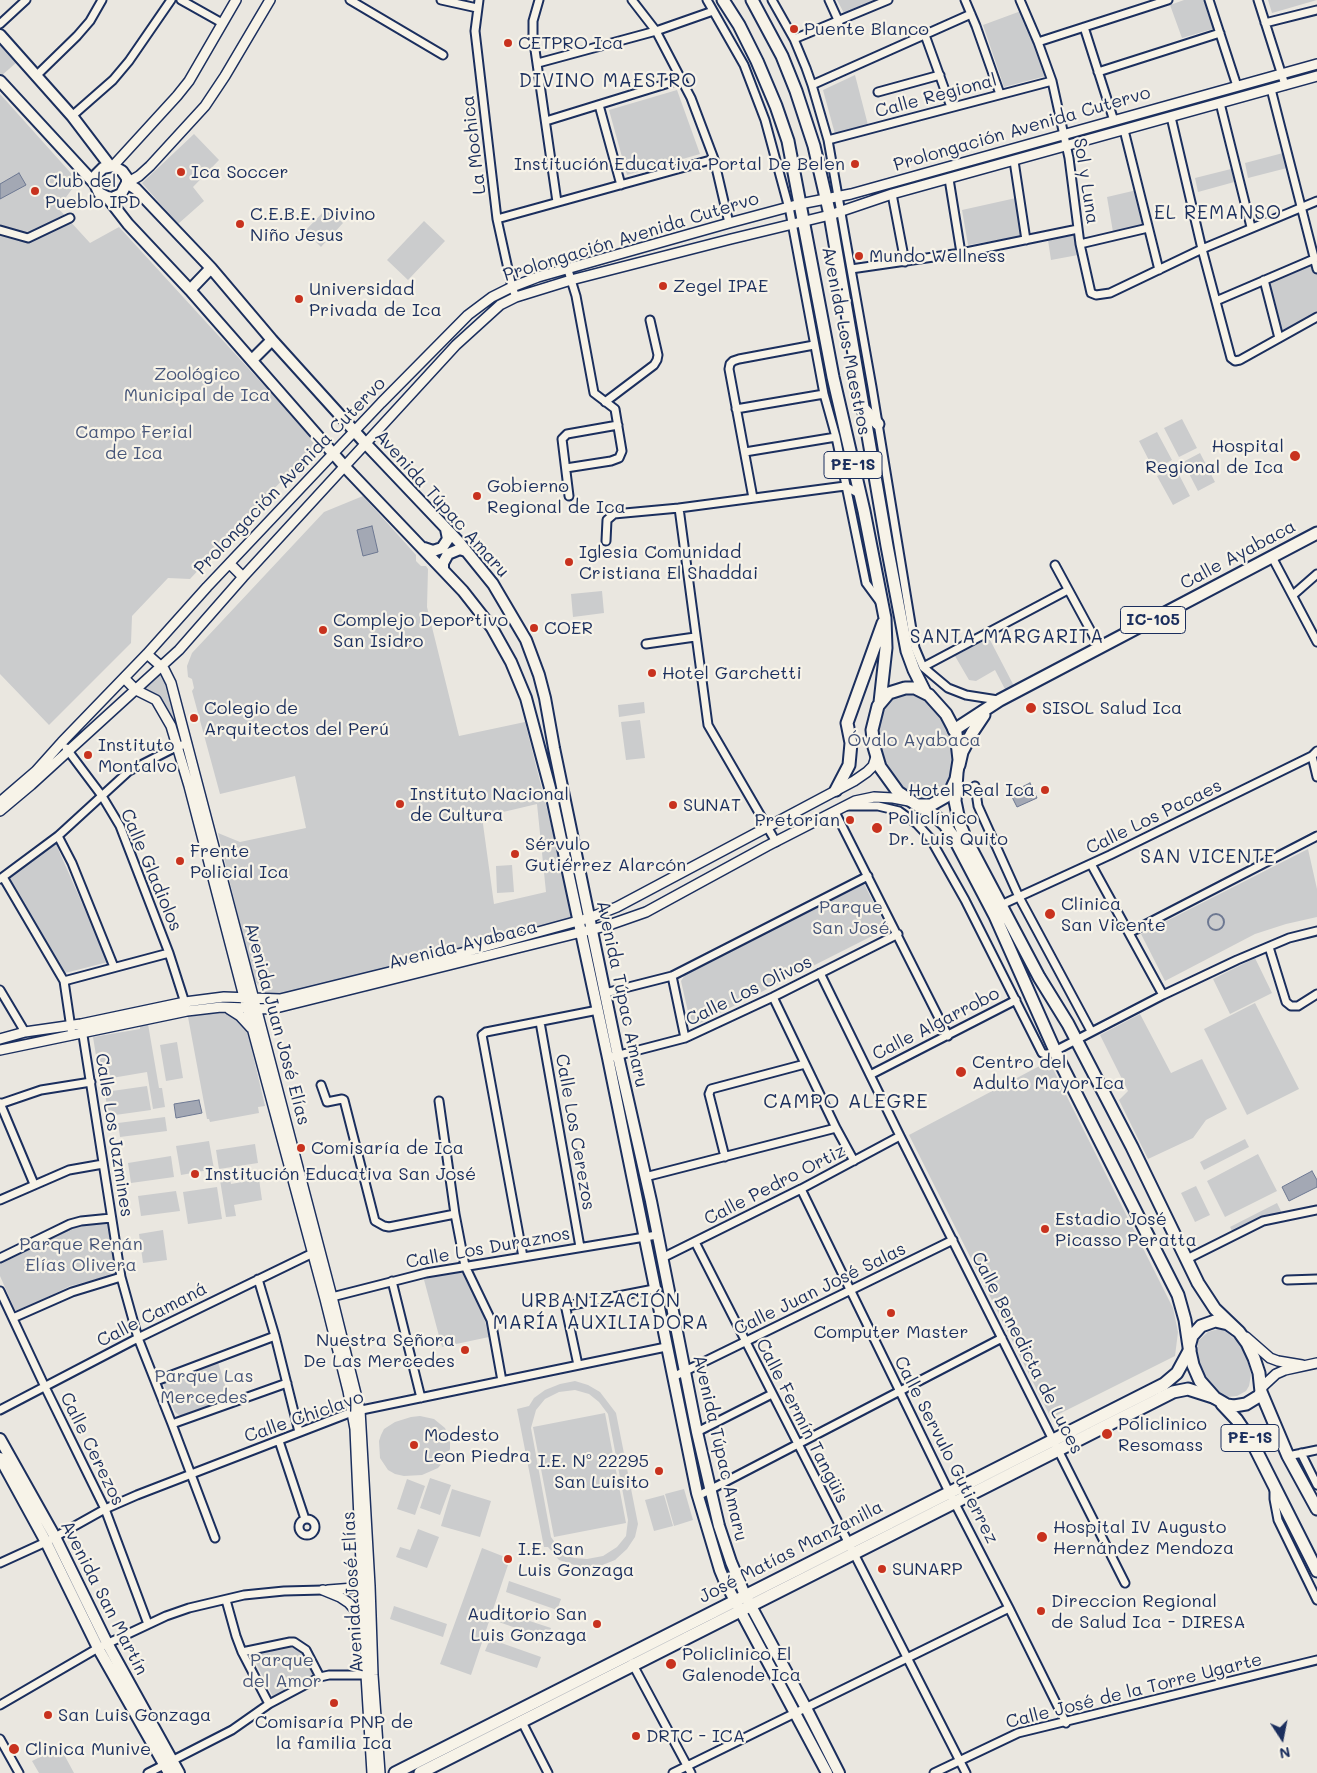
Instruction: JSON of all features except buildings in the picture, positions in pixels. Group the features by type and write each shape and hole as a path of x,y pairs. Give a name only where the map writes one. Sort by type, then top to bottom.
{"main road":[{"name":"Avenida Los Maestros","path":"723,0 739,25 757,61 776,106 788,142 794,205 832,377 861,495 883,606 887,640 880,702"},
{"name":"Avenida Los Maestros","path":"752,0 774,40 796,92 814,146 826,198 838,215 864,408 903,607 906,651 925,692"},
{"path":"0,35 72,116 112,166 122,170 127,178 127,183 121,194 107,198 99,193 95,184 0,81"},
{"path":"95,184 99,171 112,166"},
{"name":"Avenida Túpac Amaru","path":"127,183 136,189 211,268 272,340 466,552 502,597 534,658 546,698 562,786 605,993 613,1057 644,1238 698,1496 720,1570 743,1603"},
{"name":"Avenida Túpac Amaru","path":"107,198 128,224 190,290 345,467 463,591 492,628 511,662 526,698 550,788 598,1010 613,1057 645,1177 710,1489 719,1526 743,1603"},
{"path":"190,290 211,268"},
{"path":"252,360 272,340"},
{"path":"864,408 878,424"},
{"path":"423,548 433,551 442,548 448,539 446,529"},
{"name":"Calle Ayabaca","path":"954,730 1000,700 1317,533"},
{"path":"443,569 443,563 448,554 460,549 466,552"},
{"path":"836,790 849,765 851,743 847,723 852,705 881,631 883,606"},
{"path":"880,702 889,693 900,688 915,688 925,692"},
{"name":"PE-1S","path":"925,692 946,714 954,730 958,747 958,769 954,801 960,825 1039,977 1132,1147 1198,1283 1210,1303 1240,1333 1254,1358 1261,1390 1288,1456 1317,1510"},
{"name":"PE-1S","path":"880,702 876,710 872,730 876,757 880,767 892,786 913,803 933,814 945,825 960,848 1019,967 1055,1051 1178,1295 1196,1373 1204,1387 1228,1410 1244,1429 1315,1564"},
{"name":"Calle Ayabaca","path":"958,769 962,752 974,728 990,708"},
{"name":"PE-1S","path":"913,803 931,805 945,797 954,785 958,769"},
{"path":"550,788 562,786"},
{"path":"1190,1348 1195,1331 1208,1323 1222,1322 1240,1333"},
{"name":"José Matías Manzanilla","path":"420,1773 634,1665 743,1603 1056,1444 1171,1380 1182,1366 1190,1348"},
{"name":"José Matías Manzanilla","path":"1056,1444 1173,1392 1188,1389 1214,1398"},
{"name":"PE-1S","path":"1214,1398 1227,1405 1240,1406 1252,1401 1261,1390"},
{"name":"Avenida San Martín","path":"0,1439 102,1645 168,1765 180,1773"},
{"name":"Avenida San Martín","path":"0,1458 50,1540"},
{"path":"743,1603 806,1708 840,1773"},
{"path":"743,1603 827,1773"},
{"name":"José Matías Manzanilla","path":"395,1773 628,1654 743,1603"}],"street":[{"path":"0,24 26,0"},
{"path":"36,76 77,36 90,21 102,0"},
{"path":"72,116 113,80 129,61 171,0"},
{"path":"181,0 222,23"},
{"path":"112,166 166,110 189,81 236,0"},
{"path":"127,183 150,166 205,106 270,0"},
{"path":"350,0 444,55"},
{"path":"441,0 477,8"},
{"name":"La Mochica","path":"479,0 475,31 498,219 512,287 516,297"},
{"path":"539,0 533,28 558,202"},
{"path":"632,0 656,31 691,98 714,159 733,235 727,240 720,238 720,226"},
{"path":"707,0 744,65 794,205"},
{"path":"772,0 794,39 812,85 828,140 839,196 838,215 852,269 904,579 903,607 915,648 923,667 942,684 957,692 978,698 1000,700"},
{"path":"829,0 839,22"},
{"path":"794,39 839,22 888,0"},
{"path":"965,0 1000,94"},
{"name":"Sol y Luna","path":"1020,0 1052,81 1066,146 1080,244 1091,293 1096,296 1102,295 1159,270"},
{"path":"1038,42 1168,0"},
{"path":"1209,0 1237,86"},
{"path":"1258,0 1284,85"},
{"path":"1265,23 1317,10"},
{"path":"538,63 656,31 713,11"},
{"path":"812,85 971,14"},
{"path":"1084,27 1114,121"},
{"path":"1098,72 1220,33"},
{"path":"926,35 951,107"},
{"name":"Prolongación Avenida Cutervo","path":"3,801 36,771 334,454 468,315 492,297 538,277 794,205 839,196 1317,64"},
{"path":"878,92 940,75"},
{"name":"Prolongación Avenida Cutervo","path":"0,811 179,650 243,577 456,345 500,305 516,297 571,280 798,222 838,215 892,194 1317,76"},
{"path":"546,120 682,79"},
{"name":"Calle Regional","path":"828,140 1052,81"},
{"path":"1271,89 1317,269"},
{"path":"1220,103 1251,227"},
{"path":"599,105 621,185"},
{"path":"1171,117 1202,249 1230,356 1233,360 1240,360 1317,317"},
{"path":"1124,130 1159,270 1251,227 1317,201"},
{"path":"498,219 714,159"},
{"path":"1014,161 1026,240"},
{"path":"949,179 961,253"},
{"path":"892,194 905,262"},
{"path":"0,230 28,238 70,218"},
{"path":"798,222 814,345 824,394 836,437 866,583 883,606"},
{"path":"1080,244 1148,228"},
{"path":"852,269 961,253 1078,229"},
{"path":"1216,301 1314,259"},
{"path":"566,468 619,458 622,451 615,409 594,393 568,270"},
{"path":"1264,280 1279,338"},
{"path":"468,315 477,325"},
{"path":"605,402 654,365 657,360 658,355 650,320"},
{"path":"753,498 729,369 733,361 814,345"},
{"path":"736,409 824,394"},
{"path":"569,496 562,439 568,434 618,425"},
{"path":"745,452 836,437"},
{"path":"606,541 607,520 610,516 845,486 861,495"},
{"path":"679,508 708,725 776,842"},
{"path":"1272,557 1317,642"},
{"path":"230,564 243,577"},
{"path":"1055,565 1100,648"},
{"path":"1293,595 1317,574"},
{"path":"923,667 1068,590"},
{"path":"646,644 696,637"},
{"name":"Avenida Juan José Elías","path":"147,654 161,666 171,683 190,786 238,974 252,1008 329,1298 356,1411"},
{"name":"Avenida Juan José Elías","path":"124,678 136,690 156,700 163,709 182,745 248,979 249,998"},
{"name":"Calle Gladiolos","path":"62,742 102,796 120,826 169,953 186,1006"},
{"path":"71,1030 64,981 1,878 58,836 129,771 182,745"},
{"path":"1314,753 1317,777"},
{"name":"Calle Los Pacaes","path":"1001,905 1091,864 1314,753"},
{"name":"Avenida Ayabaca","path":"186,1006 272,1009 580,927 854,781 873,766 876,757"},
{"path":"975,786 978,806 1019,897 1091,1031"},
{"path":"0,790 3,801"},
{"name":"Avenida Ayabaca","path":"590,923 626,920 646,912 855,801 874,797 893,798 913,803"},
{"path":"846,806 878,806 899,811 909,817 924,831 942,858 965,900 1042,1053 1049,1054 1163,995 1288,938 1317,931"},
{"path":"835,812 948,1036"},
{"path":"58,836 72,863 114,967"},
{"path":"1129,933 1317,836"},
{"path":"1091,864 1163,995"},
{"path":"605,993 672,976 868,876"},
{"name":"Avenida Ayabaca","path":"0,1050 71,1030 224,997 280,999 580,927"},
{"name":"Calle Los Olivos","path":"613,1057 685,1038 774,997 898,934"},
{"path":"1269,947 1286,1002 1291,1006 1298,1006 1317,994"},
{"path":"64,981 169,953"},
{"name":"Calle Benedicta de Luces","path":"820,973 1125,1583"},
{"path":"224,997 233,990 238,974"},
{"path":"672,976 685,1038"},
{"path":"248,979 252,986 261,994 280,999"},
{"path":"0,990 25,1032"},
{"path":"774,997 836,1128 854,1161"},
{"name":"Calle Algarrobo","path":"870,1075 1016,1000"},
{"path":"221,1007 235,1012 258,1033 263,1021 272,1009"},
{"path":"523,1257 482,1038 486,1032 598,1010"},
{"name":"Calle Los Cerezos","path":"540,1022 580,1248"},
{"name":"Calle Los Jazmines","path":"82,1028 120,1277 138,1338 215,1538"},
{"name":"Avenida Ayabaca","path":"0,1039 25,1032 71,1030"},
{"path":"725,1157 709,1094 711,1089 805,1064"},
{"path":"34,1184 0,1104 41,1090 91,1082"},
{"path":"321,1084 327,1102 342,1098 344,1100 376,1221 384,1226 389,1226 455,1214"},
{"path":"439,1101 455,1214 465,1266 491,1320 502,1381"},
{"path":"645,1177 836,1128"},
{"name":"Calle Pedro Ortiz","path":"662,1258 800,1189 900,1136"},
{"path":"0,1200 69,1170 103,1164"},
{"name":"Calle Servulo Gutierrez","path":"800,1189 951,1498 1009,1608 1066,1723"},
{"path":"1187,1260 1263,1221 1317,1210"},
{"path":"0,1258 70,1224 111,1218"},
{"name":"Calle Los Duraznos","path":"329,1298 392,1281 465,1266 657,1235"},
{"name":"Calle Juan José Salas","path":"672,1377 953,1240"},
{"name":"Calle Fermín Tangüis","path":"695,1242 966,1773"},
{"name":"Calle Camaná","path":"0,1410 138,1338 316,1251"},
{"path":"13,1318 72,1292 120,1277"},
{"path":"258,1279 275,1336 299,1432"},
{"path":"1287,1280 1317,1279"},
{"path":"392,1281 421,1398"},
{"path":"578,1365 566,1308 569,1304 654,1289"},
{"name":"Calle Cerezos","path":"0,1291 105,1509 148,1624"},
{"path":"1240,1333 1270,1358 1302,1365"},
{"path":"156,1381 275,1336"},
{"path":"698,1496 1002,1338"},
{"name":"Calle Chiclayo","path":"0,1563 50,1540 105,1509 190,1474 356,1411 666,1347"},
{"path":"1261,1390 1276,1374 1302,1365 1317,1363"},
{"path":"172,1424 287,1383"},
{"path":"698,1432 772,1394"},
{"name":"Avenida José Elías","path":"356,1411 355,1430 366,1587 372,1773"},
{"path":"280,1440 305,1518"},
{"path":"1288,1456 1317,1450"},
{"path":"1301,1453 1317,1485"},
{"path":"1274,1486 1274,1499 1278,1520 1317,1600"},
{"path":"0,1705 102,1645 189,1608 267,1592 366,1587"},
{"name":"Avenida José Elías","path":"366,1587 364,1631 380,1773"},
{"path":"323,1590 335,1594 349,1603 357,1614 364,1631"},
{"path":"226,1600 242,1652 269,1704"},
{"path":"673,1773 689,1770 796,1712 1009,1608"},
{"path":"242,1652 294,1642 306,1650 320,1677"},
{"path":"628,1654 689,1770"},
{"name":"Calle José de la Torre Ugarte","path":"934,1773 1018,1733 1066,1723 1317,1660"},
{"path":"148,1773 168,1765 232,1730 269,1704 320,1677 329,1675 369,1675"},
{"path":"516,1710 548,1773"},
{"path":"0,1738 19,1773"}],"green space":[{"path":"837,0 880,0 845,15"},
{"path":"1184,0 1207,0 1216,28 1182,38 1170,5"},
{"path":"1268,0 1317,0 1272,13"},
{"path":"1021,11 1046,76 1004,87 983,25"},
{"path":"0,44 17,62 1,76 0,74"},
{"path":"855,75 868,125 835,134 823,90"},
{"path":"677,90 700,154 627,175 609,110"},
{"name":"Campo Ferial de Ica","path":"0,94 78,181 58,208 90,243 119,227 314,440 314,446 190,579 168,578 132,616 131,643 49,725 0,674"},
{"name":"Ica Soccer","path":"194,134 219,160 193,187 204,201 178,224 142,183"},
{"path":"1283,153 1287,168 1248,178 1245,163"},
{"path":"1235,168 1238,181 1198,192 1195,178"},
{"path":"1137,190 1146,223 1113,232 1107,197"},
{"path":"1016,198 1023,236 968,245 962,210"},
{"path":"327,208 343,223 321,247 305,231"},
{"path":"424,221 445,241 408,280 387,260"},
{"path":"1074,235 1078,255 1051,260 1048,240"},
{"path":"1314,264 1317,275 1317,312 1283,330 1281,329 1269,282"},
{"path":"1182,419 1197,448 1179,457 1164,428"},
{"path":"1157,432 1172,460 1154,470 1139,441"},
{"path":"1200,453 1215,482 1198,491 1183,462"},
{"path":"1175,467 1190,496 1173,505 1157,476"},
{"path":"363,496 416,555 416,561 428,569 427,607 459,736 525,722 573,912 569,921 278,996 262,991 253,978 218,833 240,842 306,828 295,776 220,794 192,691 194,688 192,679 188,677 187,666 192,653 324,512","holes":["537,804 546,892 494,904 482,817"]},
{"path":"602,591 604,613 573,617 571,594"},
{"name":"SANTA MARGARITA","path":"989,638 1014,686 1006,691 995,670 976,681 969,680 955,656"},
{"path":"162,672 168,684 183,741 166,707 145,688"},
{"name":"Óvalo Ayabaca","path":"916,691 936,708 948,727 953,757 947,784 937,796 926,800 913,798 895,783 881,759 876,731 887,695"},
{"path":"644,702 645,713 619,717 618,705"},
{"path":"640,720 645,758 626,760 621,722"},
{"path":"55,842 108,962 65,973 7,877"},
{"name":"SAN VICENTE","path":"1308,849 1317,889 1317,917 1255,934 1165,981 1141,934"},
{"path":"512,865 514,892 497,893 496,866"},
{"name":"Parque San José","path":"863,882 884,923 882,931 694,1026 691,1025 681,981 685,975"},
{"path":"1255,958 1272,993 1230,1014 1213,979"},
{"path":"1255,1003 1299,1089 1247,1115 1204,1029"},
{"path":"224,1012 237,1018 243,1024 248,1034 265,1106 258,1107 259,1113 210,1122 207,1119 188,1017"},
{"path":"1140,1014 1171,1073 1202,1059 1227,1109 1206,1120 1193,1138 1148,1159 1119,1100 1128,1091 1100,1035"},
{"path":"148,1024 159,1088 162,1088 165,1107 153,1109 147,1072 100,1080 93,1037 140,1029 140,1026"},
{"path":"177,1042 183,1078 166,1081 160,1045"},
{"name":"Estadio José Picasso Peratta","path":"1049,1061 1173,1308 1178,1332 1175,1356 1051,1418 909,1135"},
{"path":"147,1086 151,1110 108,1116 105,1092"},
{"path":"165,1117 167,1131 120,1137 118,1123"},
{"path":"1245,1139 1249,1147 1204,1170 1200,1162"},
{"path":"209,1141 214,1169 181,1175 176,1146"},
{"path":"255,1144 258,1163 219,1169 216,1150"},
{"path":"1258,1154 1277,1191 1225,1217 1207,1181"},
{"path":"171,1156 174,1177 131,1183 128,1163"},
{"path":"229,1173 231,1184 259,1179 262,1200 234,1205 236,1216 226,1217 219,1174"},
{"path":"1196,1186 1210,1215 1195,1222 1181,1193"},
{"path":"217,1187 222,1219 188,1224 183,1192"},
{"path":"176,1191 180,1211 141,1216 138,1196"},
{"path":"1277,1203 1282,1213 1262,1218 1233,1233 1230,1227"},
{"name":"Parque Renán Elías Olivera","path":"107,1222 117,1274 70,1286 20,1311 15,1310 0,1276 0,1262 81,1225"},
{"path":"163,1230 167,1260 143,1263 139,1234"},
{"path":"464,1267 481,1306 489,1337 442,1347 423,1276"},
{"path":"1218,1329 1225,1331 1237,1341 1243,1348 1249,1364 1251,1375 1249,1386 1246,1391 1237,1396 1227,1397 1221,1395 1206,1378 1197,1355 1198,1341 1208,1332"},
{"name":"Parque Las Mercedes","path":"217,1359 229,1398 184,1415 179,1415 175,1412 164,1385 164,1380"},
{"path":"575,1381 588,1385 600,1392 616,1413 638,1524 635,1537 627,1549 615,1560 600,1566 584,1568 559,1560 548,1547 544,1547 517,1409 529,1406 534,1398 545,1390","holes":["575,1390 589,1394 599,1402 608,1414 628,1520 626,1536 617,1547 603,1556 587,1559 574,1558 560,1550 551,1537 531,1428 536,1410 545,1399 559,1392"]},
{"path":"605,1413 626,1523 554,1537 533,1427"},
{"name":"Modesto Leon Piedra","path":"420,1416 434,1419 445,1428 450,1441 447,1457 438,1468 422,1475 404,1476 395,1474 388,1470 380,1458 379,1441 381,1435 384,1429 395,1422"},
{"path":"430,1478 451,1485 440,1515 420,1508"},
{"path":"407,1479 425,1486 415,1515 397,1509"},
{"path":"452,1489 491,1501 480,1537 441,1526"},
{"path":"684,1489 693,1520 674,1526 665,1494"},
{"path":"664,1495 673,1526 654,1531 645,1500"},
{"path":"418,1529 439,1537 427,1568 396,1557 400,1547 410,1550"},
{"path":"482,1548 510,1559 471,1675 440,1664"},
{"path":"509,1581 561,1599 557,1610 506,1592"},
{"path":"394,1606 447,1624 443,1637 390,1619"},
{"path":"499,1611 551,1628 547,1639 496,1621"},
{"path":"490,1639 541,1657 537,1668 485,1651"},
{"name":"Parque del Amor","path":"290,1647 300,1650 304,1654 314,1672 314,1676 274,1699 253,1657 256,1653"},
{"path":"60,1747 74,1773 39,1773 32,1761"}],"shaded area":[{"path":"19,173 26,185 0,199 0,184"},
{"path":"372,526 378,552 363,556 357,530"},
{"path":"1030,783 1037,798 1017,807 1010,793"},
{"path":"199,1100 202,1113 176,1118 174,1104"},
{"path":"1312,1171 1317,1180 1317,1187 1289,1201 1282,1187"}],"waterway":[{"path":"1216,914 1222,916 1224,922 1222,928 1216,930 1210,928 1208,922 1210,916 1216,914"}],"place":[{"name":"Puente Blanco","path":"794,29"},
{"name":"CETPRO Ica","path":"508,43"},
{"name":"Institución Educativa Portal De Belen","path":"855,164"},
{"name":"Ica Soccer","path":"181,172"},
{"name":"Club del Pueblo IPD","path":"35,191"},
{"name":"C.E.B.E. Divino Niño Jesus","path":"240,224"},
{"name":"Mundo Wellness","path":"859,256"},
{"name":"Zegel IPAE","path":"663,286"},
{"name":"Universidad Privada de Ica","path":"299,299"},
{"name":"Hospital Regional de Ica","path":"1295,456"},
{"name":"Gobierno Regional de Ica","path":"477,496"},
{"name":"Iglesia Comunidad Cristiana El Shaddai","path":"569,562"},
{"name":"COER","path":"534,628"},
{"name":"Complejo Deportivo San Isidro","path":"323,630"},
{"name":"Hotel Garchetti","path":"652,673"},
{"name":"SISOL Salud Ica","path":"1031,708"},
{"name":"Colegio de Arquitectos del Perú","path":"194,718"},
{"name":"Instituto Montalvo","path":"88,755"},
{"name":"Hotel Real Ica","path":"1045,790"},
{"name":"Instituto Nacional de Cultura","path":"400,804"},
{"name":"SUNAT","path":"673,805"},
{"name":"Pretorian","path":"850,820"},
{"name":"Policlínico Dr. Luis Quito","path":"877,828"},
{"name":"Sérvulo Gutiérrez Alarcón","path":"515,854"},
{"name":"Frente Policial Ica","path":"180,861"},
{"name":"Clinica San Vicente","path":"1050,914"},
{"name":"Centro del Adulto Mayor Ica","path":"961,1072"},
{"name":"Comisaría de Ica","path":"301,1148"},
{"name":"Institución Educativa San José","path":"195,1174"},
{"name":"Estadio José Picasso Peratta","path":"1045,1229"},
{"name":"Computer Master","path":"891,1313"},
{"name":"Nuestra Señora De Las Mercedes","path":"465,1350"},
{"name":"Policlinico Resomass","path":"1107,1434"},
{"name":"Modesto Leon Piedra","path":"414,1445"},
{"name":"I.E. Nº 22295 San Luisito","path":"659,1471"},
{"name":"Hospital IV Augusto Hernández Mendoza","path":"1042,1537"},
{"name":"I.E. San Luis Gonzaga","path":"508,1559"},
{"name":"SUNARP","path":"882,1569"},
{"name":"Direccion Regional de Salud Ica - DIRESA","path":"1041,1611"},
{"name":"Auditorio San Luis Gonzaga","path":"597,1624"},
{"name":"Policlinico El Galenode Ica","path":"671,1664"},
{"name":"Comisaría PNP de la familia Ica","path":"334,1703"},
{"name":"San Luis Gonzaga","path":"48,1715"},
{"name":"DRTC - ICA","path":"636,1736"},
{"name":"Clinica Munive","path":"14,1749"}],"district":[{"name":"DIVINO MAESTRO","path":"608,81"},
{"name":"EL REMANSO","path":"1218,213"},
{"name":"SANTA MARGARITA","path":"1007,637"},
{"name":"SAN VICENTE","path":"1208,857"},
{"name":"CAMPO ALEGRE","path":"846,1102"},
{"name":"URBANIZACIÓN MARÍA AUXILIADORA","path":"601,1312"}],"park label":[{"name":"Zoológico Municipal de Ica","path":"197,384"}]}
